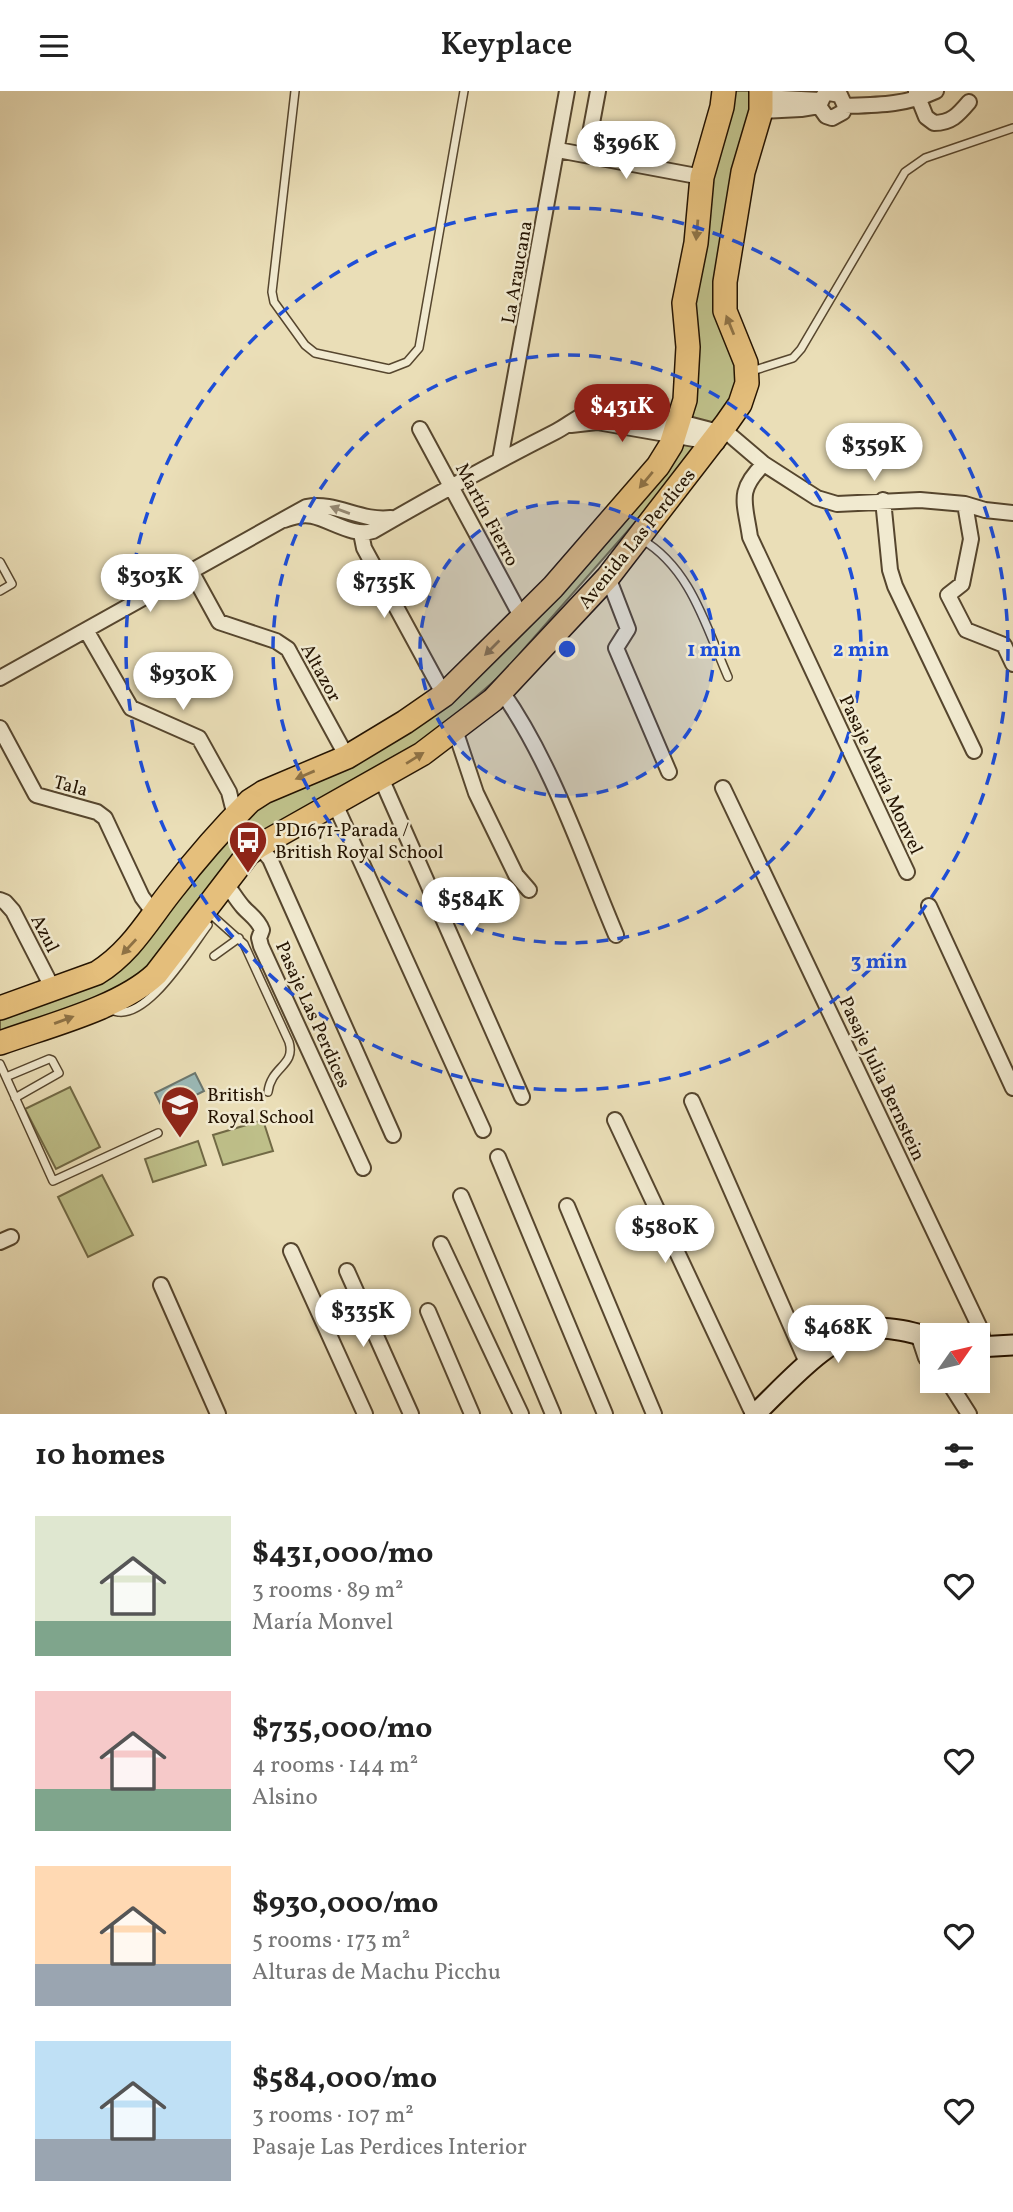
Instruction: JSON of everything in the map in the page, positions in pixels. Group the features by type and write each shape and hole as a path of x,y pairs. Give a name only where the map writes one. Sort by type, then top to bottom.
{"main road":[{"path":"0,1008 97,973 134,942 154,913 235,815 256,796 347,757 444,695 553,587 658,466 677,428 685,400 688,365 684,303 696,243 702,177 724,91"},
{"path":"748,373 724,311 724,282 743,172 761,100"},
{"name":"Avenida Las Perdices","path":"0,1043 128,995 145,985 209,913 225,883 248,854 422,754 502,692 608,577 724,438 740,404 748,373"}],"street":[{"name":"La Araucana","path":"500,460 567,91"},
{"path":"586,155 598,91"},
{"path":"761,100 801,109 820,103 826,116 832,118 843,112 845,106 896,105 917,95 936,91"},
{"path":"917,95 926,117 934,123 945,123 958,116 969,102"},
{"path":"558,149 702,177"},
{"path":"284,520 300,515 311,516 361,533 373,531 567,426 592,409 603,409 724,438 817,498 837,504 919,500 965,504 985,510 1013,513"},
{"name":"Martín Fierro","path":"420,429 522,618"},
{"name":"Pasaje María Monvel","path":"764,464 744,490 750,537 907,872"},
{"path":"883,500 890,570 895,586 974,751"},
{"path":"965,504 971,539 962,584 948,595 966,630 1004,645 1013,664"},
{"path":"0,678 284,520 295,511 315,505 331,506 378,520 400,516"},
{"path":"361,533 364,548 444,695"},
{"name":"Altazor","path":"191,572 219,622 276,641 288,649 347,757"},
{"path":"608,577 628,629 616,648 668,772"},
{"path":"86,630 131,708 199,738 229,792 235,815"},
{"path":"502,692 514,709 548,774 616,935"},
{"name":"Tala","path":"0,728 36,795 97,812 105,818 142,897 154,913"},
{"path":"455,730 476,793 516,876 529,890"},
{"path":"382,778 522,1097"},
{"name":"Pasaje Julia Bernstein","path":"723,788 978,1323"},
{"path":"335,804 483,1130"},
{"name":"Pasaje Las Perdices","path":"259,846 270,859 393,1135"},
{"name":"Pasaje Las Perdices","path":"225,883 242,906 259,922 262,929 259,938 261,946 363,1168"},
{"name":"Azul","path":"0,900 5,901 13,911 53,989"},
{"path":"929,906 1013,1088"},
{"path":"692,1101 808,1365"},
{"path":"615,1120 754,1414 831,1345 871,1328 889,1328 920,1335"},
{"path":"498,1157 605,1414"},
{"path":"461,1196 553,1414"},
{"path":"567,1206 654,1414"},
{"path":"441,1244 521,1414"},
{"path":"291,1251 365,1414"},
{"path":"347,1271 411,1414"},
{"path":"161,1285 218,1414"},
{"path":"428,1311 472,1414"},
{"path":"990,1346 1013,1345"},
{"path":"956,1393 969,1414"}],"lane":[{"path":"295,91 272,292 275,302 305,345 315,353 388,369 407,362 419,348 464,91"},
{"path":"748,373 793,358 801,349 905,171 925,158 1013,128"},
{"path":"639,538 660,552 684,579 729,677"},
{"path":"0,562 12,584 0,590"},
{"path":"209,913 244,944 292,1051 270,1081 268,1092"},
{"path":"214,956 239,938"},
{"path":"6,1077 49,1059 59,1073 15,1098"},
{"path":"0,1064 54,1182 158,1133"}],"green space":[{"path":"726,91 757,91 719,285 744,383 697,452 501,675 423,743 288,823 153,966 131,985 62,1014 0,1032 0,1012 109,970 241,817 436,708 674,446 686,298"},
{"path":"70,1087 100,1147 56,1169 25,1109"},
{"path":"263,1120 273,1151 223,1165 213,1135"},
{"path":"198,1141 206,1165 153,1182 145,1159"},
{"path":"102,1175 133,1235 88,1257 58,1197"}],"water":[{"path":"195,1073 204,1091 164,1111 155,1093"}],"place":[{"name":"PD1671-Parada / British Royal School","path":"248,874"},
{"name":"British Royal School","path":"180,1139"}]}
